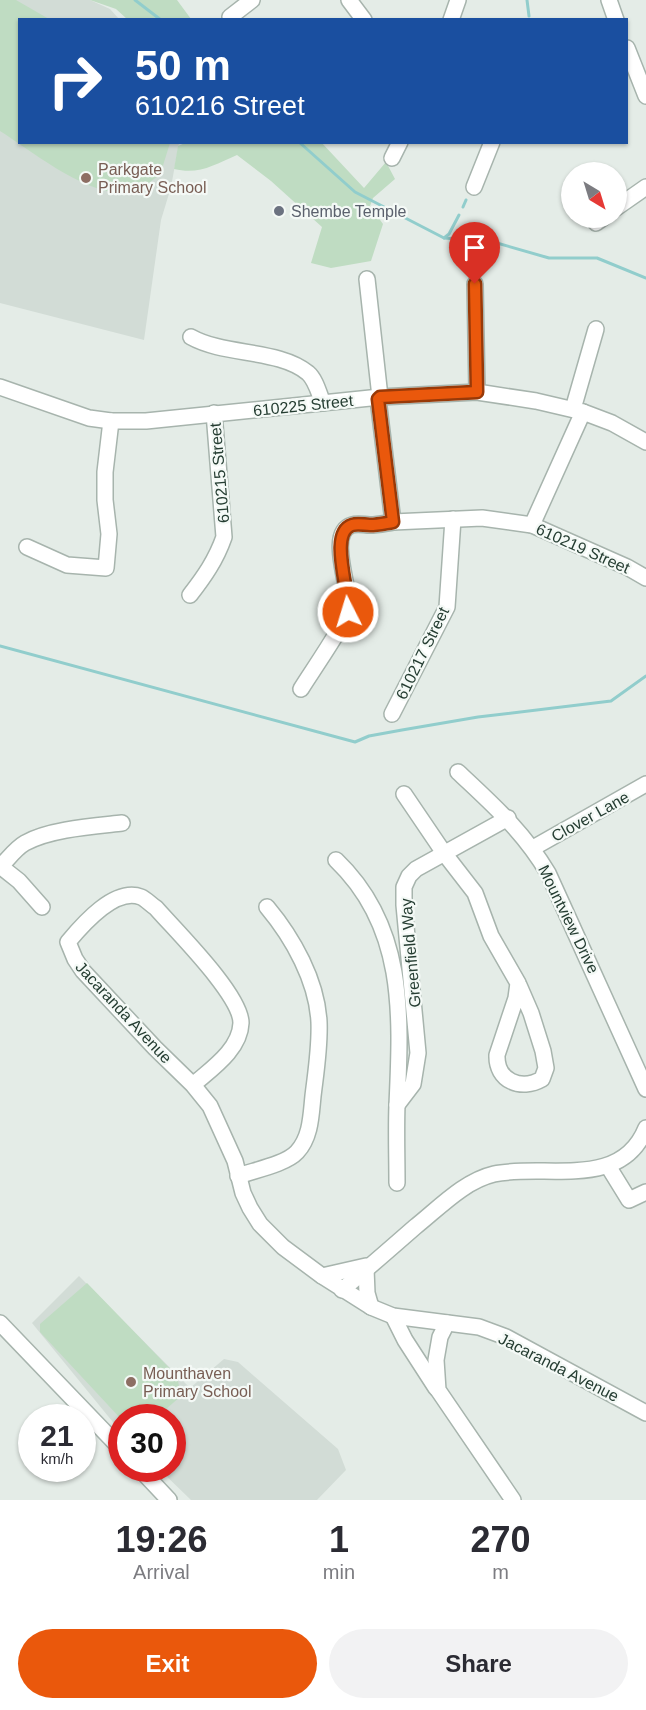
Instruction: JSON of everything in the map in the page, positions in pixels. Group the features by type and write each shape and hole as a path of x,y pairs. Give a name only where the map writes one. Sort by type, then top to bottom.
{"street":[{"path":"230,17 252,0"},
{"path":"349,0 362,18"},
{"path":"452,18 458,0"},
{"path":"609,0 615,18"},
{"path":"628,51 640,87"},
{"path":"392,158 399,144"},
{"path":"474,187 491,144"},
{"path":"627,200 646,187"},
{"path":"367,279 380,397 378,399 393,522"},
{"path":"475,284 477,392"},
{"path":"532,525 578,410 596,329"},
{"path":"191,337 203,344 283,360 309,374 323,403"},
{"name":"610225 Street","path":"0,387 89,418 111,421 146,421 380,397 477,392 578,410 612,423 646,442"},
{"name":"610215 Street","path":"190,595 208,572 224,537 214,413"},
{"path":"27,547 67,565 106,567 110,534 105,500 105,472 111,421"},
{"name":"610219 Street","path":"301,689 348,612 339,548 343,532 354,524 482,518 532,525 627,567 646,578"},
{"name":"610217 Street","path":"392,714 447,607 453,519"},
{"name":"Mountview Drive","path":"458,772 508,818 533,848 548,873 646,1089"},
{"name":"Clover Lane","path":"533,848 646,784"},
{"path":"404,794 444,854 475,893 491,936 518,983 531,1013 546,1068 542,1079 534,1084 521,1084 509,1080 502,1075 497,1064 497,1055 516,998 518,983"},
{"name":"Greenfield Way","path":"398,1105 413,1083 418,1053 406,942 404,887 409,876 416,869 508,818"},
{"path":"42,907 19,881 1,866 24,843 34,839 75,829 122,823"},
{"name":"Greenfield Way","path":"336,860 363,889 374,908 394,964 399,1014 397,1183"},
{"name":"Jacaranda Avenue","path":"193,1085 223,1059 235,1041 241,1024 237,1008 228,992 156,908 142,897 129,895 117,899 86,921 68,942 75,959 103,993 193,1085 210,1106 222,1130 243,1193 260,1224 283,1247 342,1290 371,1307 393,1316 479,1327 506,1338 646,1413"},
{"path":"238,1176 287,1160 302,1145 310,1127 319,1047 318,1012 309,976 288,934 267,907"},
{"path":"342,1290 472,1182 494,1174 580,1171 608,1166 627,1153 643,1136 646,1128"},
{"path":"608,1166 629,1200 646,1192"},
{"path":"322,1276 369,1267"},
{"path":"369,1267 368,1293 371,1307"},
{"path":"393,1316 405,1340 513,1500"},
{"path":"0,1323 108,1435"},
{"path":"438,1390 436,1360 440,1337 447,1323"},
{"path":"152,1482 169,1500"}],"shaded area":[{"name":"Parkgate Primary School","path":"0,0 90,0 110,9 118,18 18,18 18,144 179,144 171,187 161,220 144,340 0,303"},
{"name":"Mounthaven Primary School","path":"79,1276 190,1388 224,1359 238,1362 338,1449 346,1470 317,1500 191,1500 172,1482 186,1482 186,1404 108,1404 108,1416 32,1323"}],"green space":[{"path":"0,0 16,0 47,18 18,18 18,143 0,131"},
{"path":"90,0 177,0 190,18 126,18 116,9"},
{"path":"20,144 170,144 160,175 136,190 120,193 84,183"},
{"path":"183,144 323,144 364,188 386,162 395,179 373,198 370,206 383,224 371,261 331,268 311,263 322,227 271,181 237,155 199,170 174,169 178,146"},
{"path":"87,1283 177,1376 181,1396 172,1404 108,1405 40,1332 40,1324"}],"waterway":[{"path":"135,0 158,18"},
{"path":"527,0 529,16"},
{"path":"301,144 355,192 444,238 490,241 549,258 597,258 646,278"},
{"path":"463,207 466,200"},
{"path":"444,238 449,234 459,215"},
{"path":"0,646 355,742 369,736 478,717 611,701 646,676"}],"place":[{"name":"Parkgate Primary School","path":"86,178"},
{"name":"Shembe Temple","path":"279,211"},
{"name":"Mounthaven Primary School","path":"131,1382"}],"route":[{"path":"348,612 348,598 339,548 340,538 347,527 354,524 370,525 393,522 378,399 380,397 477,392 475,284"}]}
